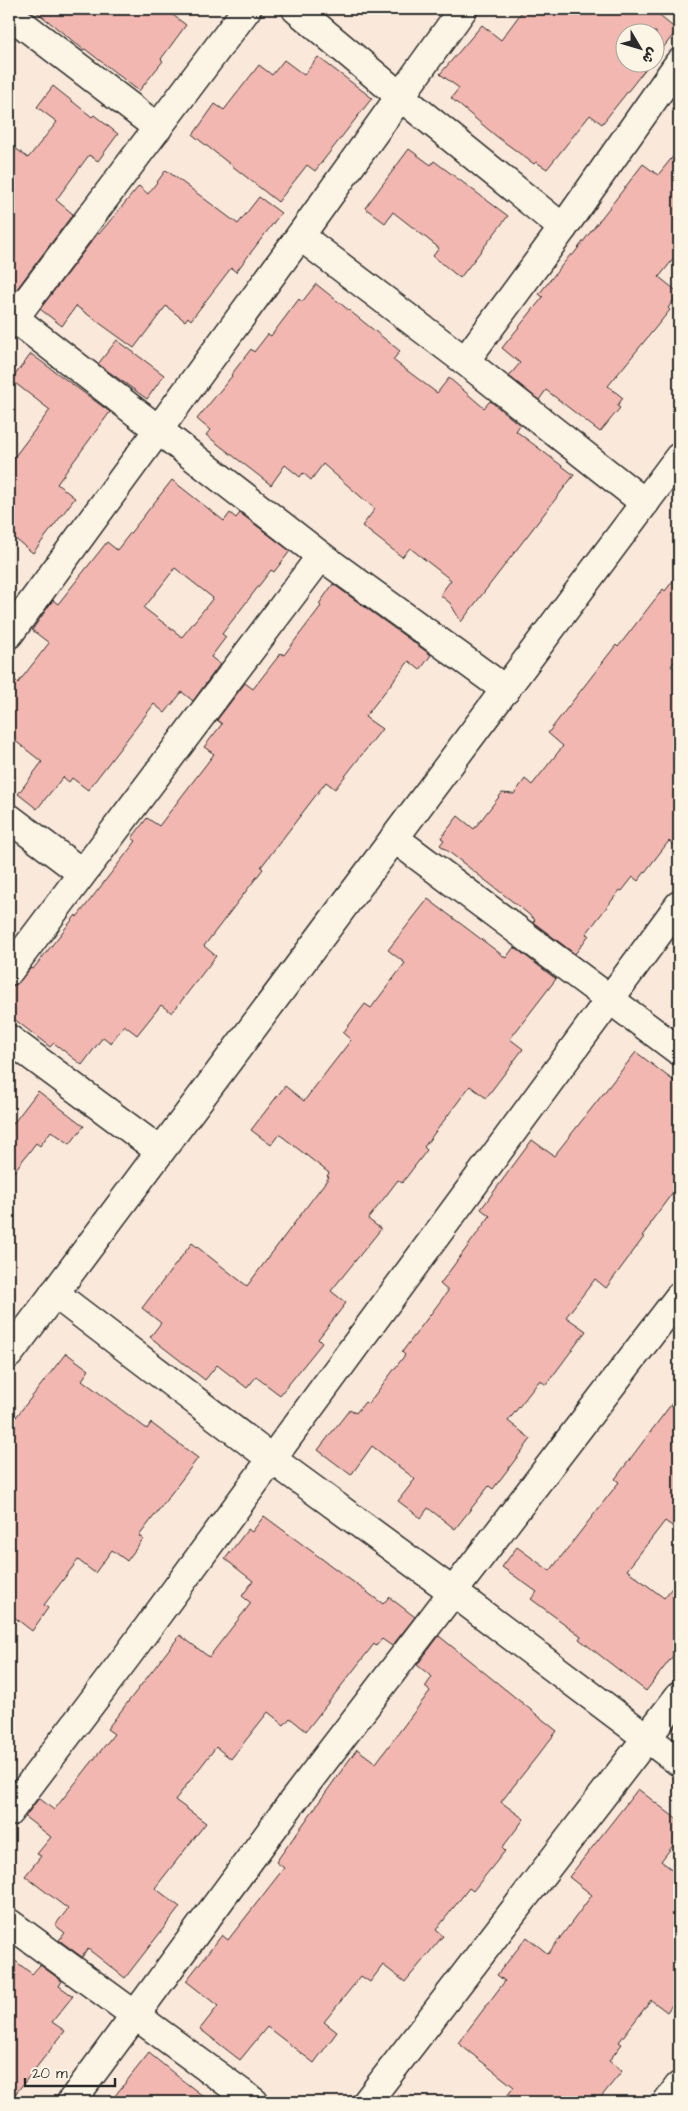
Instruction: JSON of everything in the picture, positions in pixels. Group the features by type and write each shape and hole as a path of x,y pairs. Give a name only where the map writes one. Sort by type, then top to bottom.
{"street":[{"path":"247,9 158,128 10,319 322,556 506,690"},
{"path":"296,9 563,228"},
{"path":"9,634 464,9"},
{"path":"9,14 158,128"},
{"path":"465,361 563,228 679,63"},
{"path":"300,236 465,361 645,503"},
{"path":"10,1350 645,503 676,469"},
{"path":"9,971 322,556"},
{"path":"9,818 82,874"},
{"path":"394,838 679,1051"},
{"path":"9,1812 273,1460 679,905"},
{"path":"9,1039 160,1151"},
{"path":"54,1293 273,1460 453,1592 679,1762"},
{"path":"71,2102 293,1801 679,1297"},
{"path":"367,2102 679,1696"},
{"path":"9,1923 254,2102"},
{"path":"667,2102 679,2086"}],"building":[{"path":"33,9 74,9 80,13 99,13 103,9 165,9 186,25 161,59 163,61 139,91"},
{"path":"524,9 651,9 677,30 666,44 666,22 616,22 616,72 643,72 602,124 590,115 547,169 536,162 534,164 496,136 451,98 459,88 440,74 482,25 501,40"},
{"path":"318,57 372,98 315,171 307,165 278,202 193,135 215,104 224,110 259,65 272,75 284,60 304,75"},
{"path":"53,86 92,117 94,115 118,134 98,161 89,155 56,200 73,214 16,290 9,284 9,143 28,158 57,122 37,107"},
{"path":"409,149 431,165 434,161 508,216 460,278 433,256 439,248 393,212 385,223 365,208"},
{"path":"679,149 679,252 659,277 679,293 668,308 670,310 608,386 623,398 617,406 620,408 600,432 546,390 539,400 509,376 520,363 502,348 543,297 539,294 571,254 572,256 643,164 658,175"},
{"path":"166,170 238,224 259,197 281,213 236,272 231,268 191,320 188,317 185,321 166,306 134,348 76,306 62,326 40,309 98,233 139,186 148,194"},
{"path":"316,284 400,351 393,360 437,393 449,378 484,408 490,401 520,425 516,431 574,475 461,622 450,603 440,595 451,580 410,548 402,557 362,526 375,509 323,464 311,480 303,473 300,477 285,465 271,485 206,435 210,430 197,419 251,349 254,352 268,334 271,336 299,299 302,302"},
{"path":"117,340 164,375 147,399 98,364"},
{"path":"31,354 110,412 57,484 75,498 33,553 9,534 9,464 50,410 11,380"},
{"path":"172,480 224,521 230,513 236,518 240,513 290,551 274,572 271,570 222,634 226,637 211,657 220,664 193,701 182,692 165,713 154,704 88,790 72,778 69,782 63,777 37,809 18,794 42,762 9,736 9,675 18,683 49,643 32,630 53,600 58,604 107,542 117,550","holes":["175,568 213,598 182,637 144,608"]},
{"path":"679,573 679,655 671,666 679,673 679,849 669,841 638,881 633,877 622,891 620,890 586,934 589,935 575,954 533,922 535,920 526,912 440,845 444,840 441,838 458,816 474,829 502,793 514,794 525,779 532,785 563,746 548,733 616,645 618,647 663,589 665,591"},
{"path":"333,584 431,655 420,670 409,661 365,717 382,729 335,789 326,782 261,867 263,869 204,946 216,956 172,1013 161,1005 137,1035 124,1025 111,1043 103,1037 82,1065 54,1043 50,1047 9,1015 9,986 16,985 31,968 33,969 76,915 77,917 136,841 132,838 147,818 159,826 214,754 204,747 222,724 217,720 245,683 253,689 281,653 284,655 321,606 319,604"},
{"path":"428,899 506,958 514,947 556,979 510,1039 523,1049 486,1098 470,1086 424,1147 427,1150 402,1183 398,1180 368,1219 381,1229 331,1291 346,1303 318,1339 322,1343 280,1395 256,1377 247,1388 217,1365 205,1380 150,1337 161,1323 142,1308 192,1243 247,1286 329,1177 327,1176 329,1173 279,1134 271,1145 251,1130 285,1086 304,1101 351,1040 343,1033 365,1004 371,1008 405,963 388,950"},
{"path":"636,1052 679,1085 679,1184 650,1223 642,1236 644,1237 606,1288 595,1279 566,1317 586,1331 546,1385 540,1380 508,1421 531,1439 493,1489 489,1486 455,1529 428,1508 421,1518 398,1501 415,1479 372,1446 351,1475 318,1450 350,1409 356,1413 365,1402 368,1404 405,1355 402,1352 448,1291 440,1284 490,1216 481,1209 532,1140 554,1156"},
{"path":"38,1091 84,1126 70,1144 51,1131 40,1146 36,1143 9,1178 9,1129"},
{"path":"66,1353 89,1370 82,1380 147,1429 151,1423 198,1458 139,1536 143,1539 127,1561 112,1550 95,1573 78,1560 44,1605 48,1608 32,1631 9,1613 9,1426"},
{"path":"679,1394 679,1531 665,1521 627,1570 664,1598 679,1579 679,1648 646,1691 579,1639 581,1636 531,1599 537,1592 502,1567 517,1547 550,1571 619,1482 615,1479"},
{"path":"264,1516 383,1604 389,1597 415,1617 392,1646 382,1639 376,1646 374,1644 306,1731 290,1718 284,1725 268,1712 231,1759 216,1747 175,1800 206,1823 155,1888 180,1907 125,1978 88,1949 82,1957 59,1940 65,1933 55,1925 68,1909 25,1876 41,1856 37,1854 51,1837 25,1817 39,1798 54,1810 114,1734 107,1729 180,1635 209,1657 251,1603 242,1596 253,1581 225,1559 248,1529 252,1532"},
{"path":"439,1636 557,1731 501,1802 524,1819 502,1848 505,1851 473,1891 469,1888 436,1930 443,1936 405,1982 383,1965 370,1982 361,1976 324,2022 337,2032 314,2063 267,2027 240,2060 200,2029 218,2006 186,1981 222,1935 228,1940 284,1868 276,1862 357,1749 376,1763 430,1691 425,1687 432,1677 417,1665"},
{"path":"638,1789 679,1821 679,1838 661,1861 679,1875 679,1995 667,2012 651,2000 619,2042 622,2044 609,2061 622,2071 597,2102 502,2102 514,2087 458,2043 505,1981 497,1975 527,1937 548,1954 592,1895 569,1877"},
{"path":"9,1956 32,1974 40,1965 62,1981 59,1986 73,1996 52,2022 65,2031 9,2102"},
{"path":"149,2053 182,2080 211,2102 110,2102"}]}
